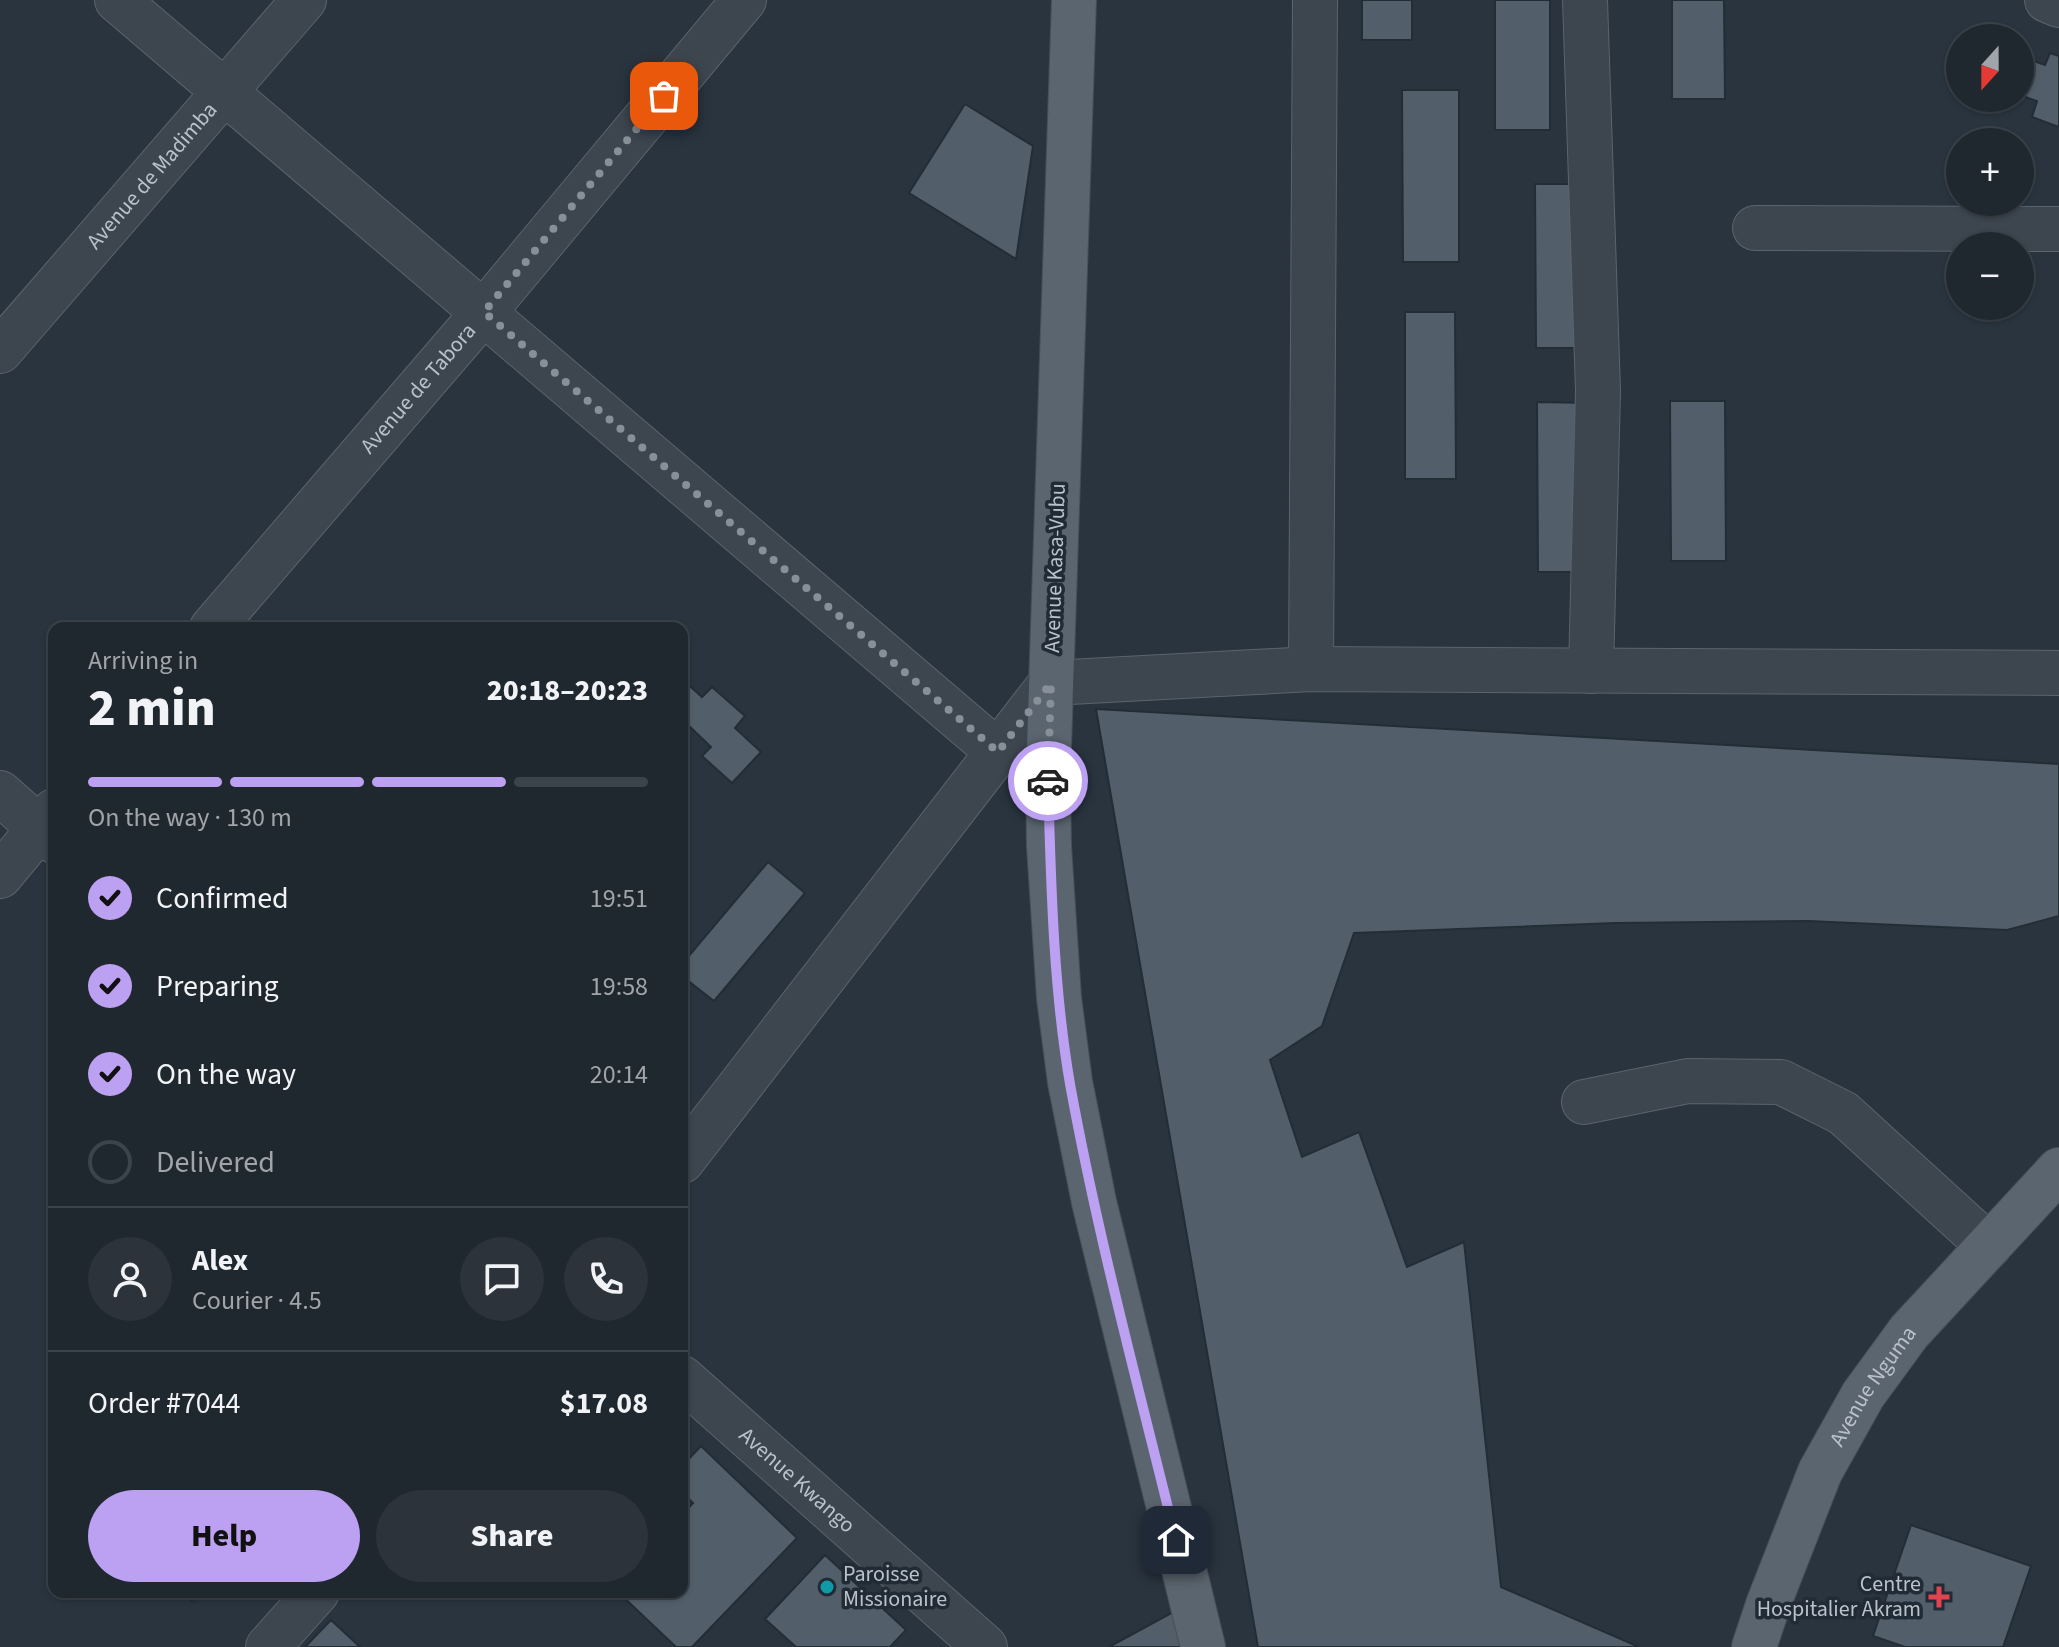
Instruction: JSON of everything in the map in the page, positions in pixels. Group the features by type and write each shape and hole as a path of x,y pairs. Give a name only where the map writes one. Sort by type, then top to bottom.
{"main road":[{"name":"Avenue Kasa-Vubu","path":"1074,0 1048,777 1049,846 1059,998 1070,1082 1094,1202 1203,1647"},
{"name":"Avenue Nguma","path":"1754,1647 1820,1472 1863,1395 1909,1332 2059,1170"}],"street":[{"path":"117,0 998,752"},
{"name":"Avenue de Madimba","path":"0,351 304,0"},
{"name":"Avenue de Tabora","path":"217,622 484,312 744,0"},
{"path":"1311,669 1315,0"},
{"path":"1585,0 1598,391 1591,671"},
{"path":"2047,0 2059,5"},
{"path":"1755,228 2059,229"},
{"path":"688,1153 1051,683 1311,669 2059,673"},
{"path":"0,793 48,826"},
{"path":"0,876 48,828"},
{"path":"1584,1102 1688,1081 1781,1082 1843,1113 1989,1246"},
{"name":"Avenue Kwango","path":"688,1383 985,1647"},
{"path":"268,1647 312,1598"}],"building":[{"path":"1362,0 1412,0 1412,40 1362,40"},
{"path":"1495,0 1550,0 1550,130 1495,130"},
{"path":"1672,0 1724,0 1725,99 1672,99"},
{"path":"2050,53 2059,56 2059,127 2032,117 2037,101 2034,100 2034,61 2045,65"},
{"path":"1402,90 1459,90 1459,262 1403,262"},
{"path":"965,104 1033,146 1016,259 909,193"},
{"path":"1535,184 1589,184 1590,348 1536,348"},
{"path":"1405,312 1455,312 1456,479 1405,479"},
{"path":"1670,401 1725,401 1726,561 1671,561"},
{"path":"1537,402 1590,403 1590,572 1538,572"},
{"path":"688,684 702,697 712,687 745,716 735,728 761,752 732,783 702,756 711,747 688,725"},
{"path":"1096,709 2059,764 2059,916 2007,930 1809,921 1615,923 1354,933 1322,1026 1270,1060 1302,1157 1359,1132 1407,1267 1464,1242 1501,1587 1639,1647 1258,1647"},
{"path":"768,862 805,893 714,1001 688,981 688,957"},
{"path":"701,1446 797,1538 692,1647 676,1647 624,1598 688,1598 688,1508 693,1503 688,1498 688,1460"},
{"path":"1911,1525 2031,1566 2003,1647 1905,1647 1873,1636"},
{"name":"Paroisse Missionaire","path":"825,1555 906,1630 890,1647 796,1647 765,1619"},
{"path":"1175,1611 1182,1647 1109,1647"},
{"path":"331,1620 360,1647 305,1647"}],"way so far":[{"path":"664,96 484,312 998,752 1051,683 1048,781"}],"place":[{"name":"Paroisse Missionaire","path":"827,1587"},
{"name":"Centre Hospitalier Akram","path":"1939,1597"}],"route":[{"path":"1048,781 1059,998 1070,1082 1094,1202 1176,1540"}]}
